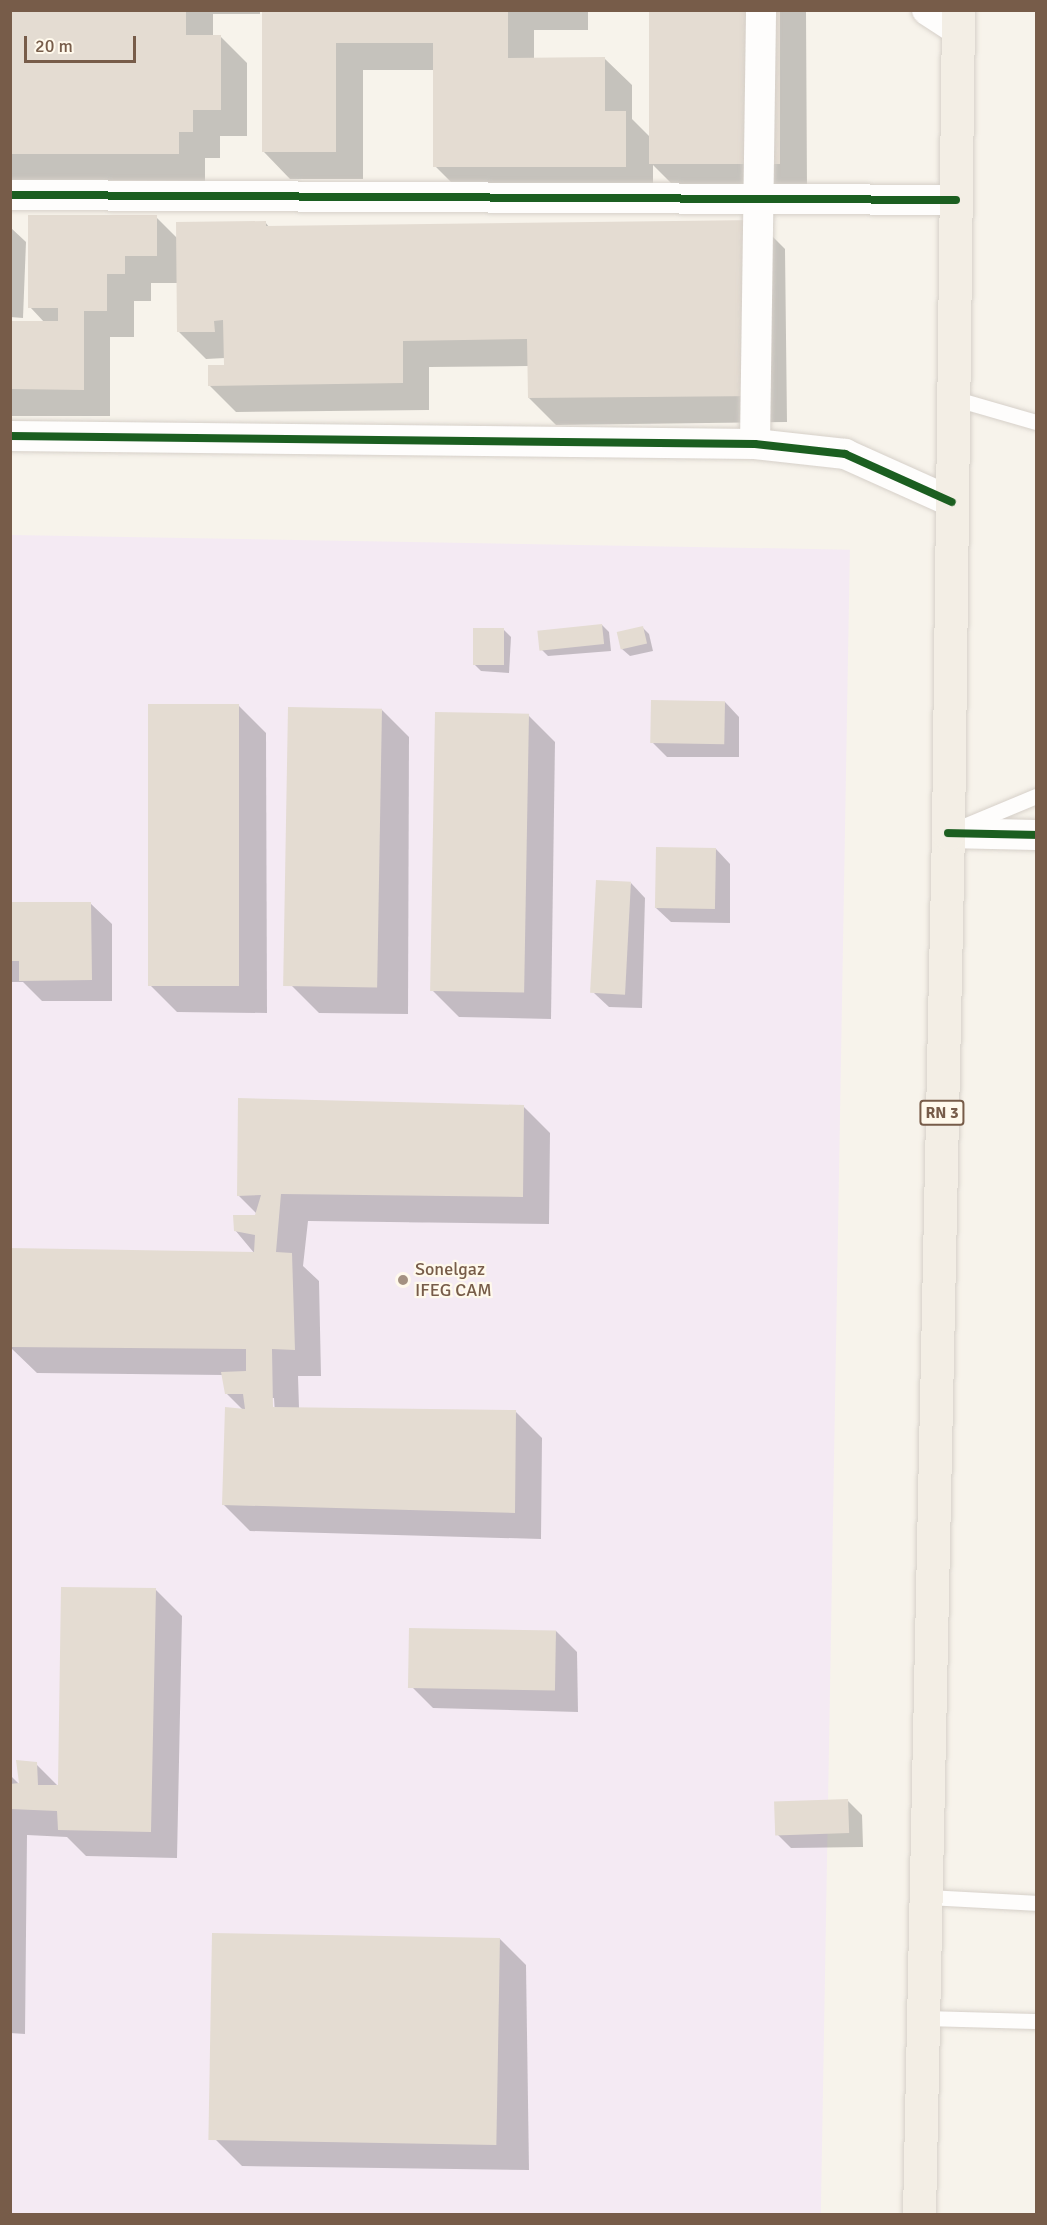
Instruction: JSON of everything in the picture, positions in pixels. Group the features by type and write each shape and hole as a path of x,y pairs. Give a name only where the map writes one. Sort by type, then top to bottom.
{"main road":[{"name":"RN 3","path":"919,2214 948,833 958,20"}],"street":[{"path":"755,444 761,10"},
{"path":"927,10 958,20"},
{"path":"10,195 956,200"},
{"path":"10,436 755,444 845,454 952,502"},
{"path":"948,833 1036,835"}],"lane":[{"path":"953,398 1036,422"},
{"path":"948,833 1036,796"},
{"path":"926,1897 1036,1904"},
{"path":"922,2018 1036,2021"}],"shaded area":[{"path":"11,535 850,550 821,2214 10,2214"}],"building":[{"path":"10,10 186,10 186,35 221,35 221,110 193,110 193,132 179,132 179,154 10,154"},
{"path":"262,10 508,10 508,58 605,57 605,111 626,111 626,167 433,167 433,43 336,43 336,152 262,152"},
{"path":"649,10 780,10 780,164 649,164"},
{"path":"28,215 157,215 157,256 125,256 125,274 107,274 107,311 84,311 84,390 10,389 10,321 58,321 58,308 28,308"},
{"path":"758,220 760,396 528,398 527,339 403,341 403,383 208,386 208,365 224,365 223,320 214,321 215,332 177,332 176,222 266,221 266,226"},
{"path":"602,624 604,644 539,651 537,631"},
{"path":"643,626 647,644 621,650 617,632"},
{"path":"473,628 504,628 504,665 473,665"},
{"path":"651,700 725,701 724,744 650,743"},
{"path":"148,704 239,704 239,986 148,986"},
{"path":"288,707 382,709 377,988 283,986"},
{"path":"435,712 529,714 524,993 430,991"},
{"path":"656,847 716,848 715,909 655,908"},
{"path":"596,880 631,882 625,995 590,993"},
{"path":"10,902 91,902 92,980 19,981 19,961 10,961"},
{"path":"238,1098 524,1105 523,1197 281,1194 276,1252 292,1253 295,1350 272,1349 273,1407 516,1410 515,1513 222,1505 225,1407 245,1409 243,1394 225,1394 221,1372 246,1371 246,1349 10,1347 10,1248 254,1252 255,1235 234,1231 233,1215 255,1215 261,1195 237,1196"},
{"path":"61,1587 156,1588 151,1832 58,1830 57,1811 10,1809 10,1784 19,1783 16,1760 37,1762 38,1785 58,1785"},
{"path":"409,1628 556,1631 555,1691 408,1688"},
{"path":"848,1799 849,1833 775,1836 774,1802"},
{"path":"212,1933 500,1938 496,2145 208,2140"}],"cycle path":[{"path":"10,195 956,200"},
{"path":"10,436 755,444 845,454 952,502"},
{"path":"948,833 1036,835"}],"place":[{"name":"Sonelgaz IFEG CAM","path":"403,1280"}]}
